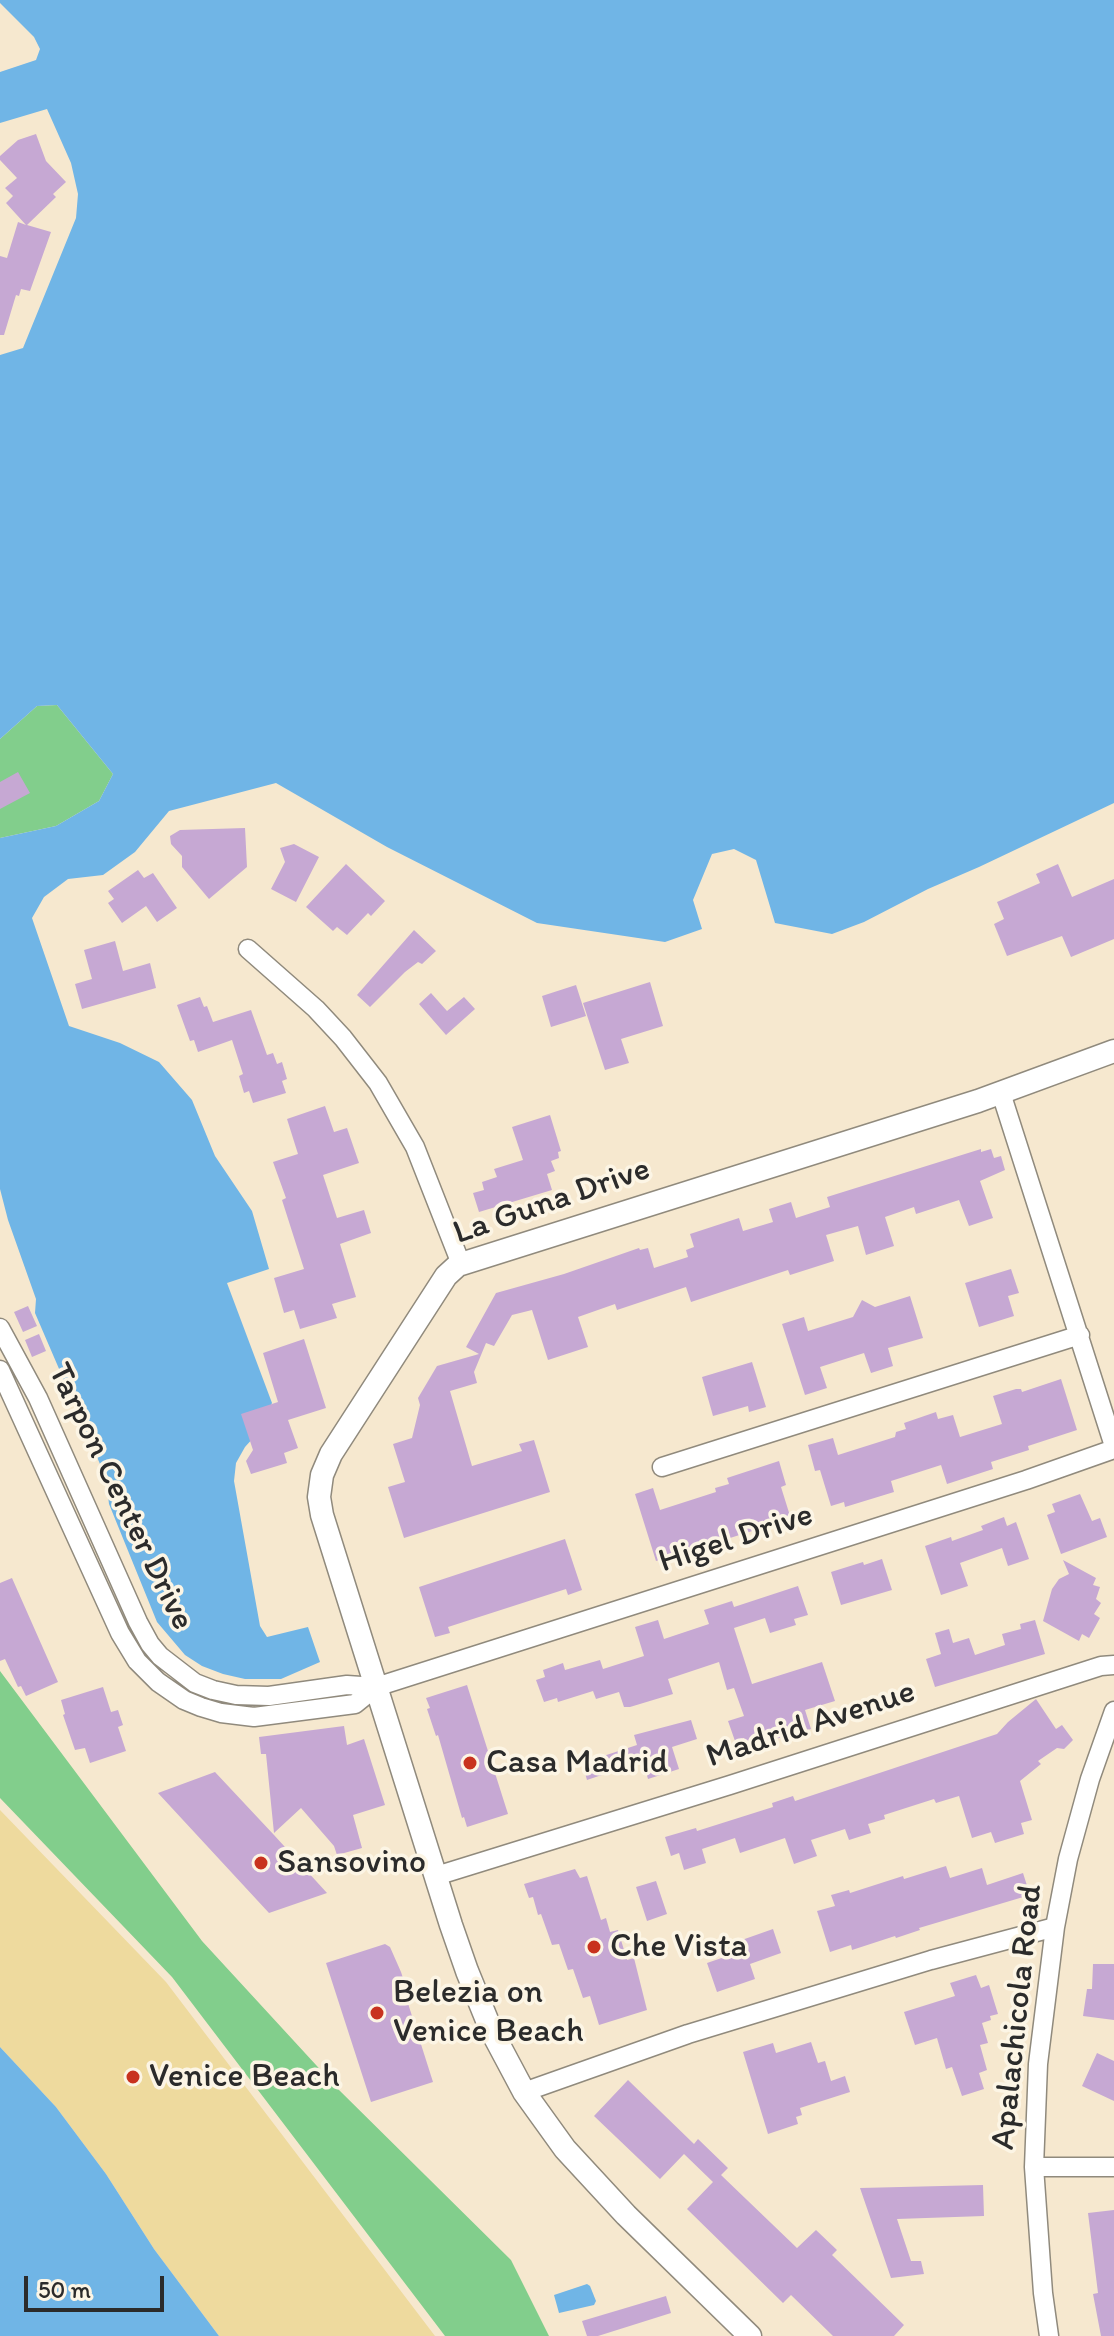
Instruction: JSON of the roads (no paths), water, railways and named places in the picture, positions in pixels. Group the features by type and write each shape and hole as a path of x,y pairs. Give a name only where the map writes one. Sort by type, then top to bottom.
{"street":[{"path":"248,949 316,1009 378,1083 415,1147 461,1264"},
{"name":"La Guna Drive","path":"750,2336 609,2198 565,2149 524,2092 479,2003 322,1515 319,1497 322,1475 331,1454 446,1276 461,1264 1001,1093 1114,1051"},
{"path":"1001,1093 1114,1448"},
{"name":"Tarpon Center Drive","path":"0,1328 38,1398 141,1629 160,1656 195,1683 236,1695 269,1696 347,1685 376,1687"},
{"path":"662,1467 1080,1335"},
{"name":"Tarpon Center Drive","path":"0,1370 120,1633 137,1661 158,1682 184,1700 201,1707 254,1717 355,1704 376,1687"},
{"name":"Higel Drive","path":"376,1687 1026,1480 1114,1448"},
{"name":"Madrid Avenue","path":"436,1876 745,1781 1101,1666 1114,1665"},
{"name":"Apalachicola Road","path":"1049,2336 1040,2267 1034,2167 1038,2064 1055,1927 1079,1815 1114,1711"},
{"path":"524,2092 688,2034 931,1960 1055,1927"},
{"path":"1034,2167 1114,2167"}],"water":[{"path":"0,0 1114,0 1114,803 864,922 832,934 775,923 756,860 734,849 712,854 693,900 702,929 665,942 537,923 387,847 276,783 169,811 135,852 103,875 68,879 44,897 32,918 69,1026 120,1043 159,1062 192,1100 215,1156 252,1211 269,1269 227,1283 272,1403 236,1463 234,1481 260,1626 267,1637 308,1627 320,1662 281,1679 245,1679 202,1666 185,1655 157,1622 109,1504 106,1478 35,1313 36,1299 0,1189 0,838 56,826 99,801 113,774 57,705 37,706 0,739 0,355 23,348 76,218 78,194 71,163 47,109 0,123 0,72 36,60 40,49 34,37"},
{"path":"0,2047 56,2107 106,2174 154,2249 219,2336 0,2336"},
{"path":"587,2284 596,2301 594,2305 559,2313 554,2295"}],"place":[{"name":"Casa Madrid","path":"470,1763"},
{"name":"Sansovino","path":"261,1863"},
{"name":"Che Vista","path":"594,1947"},
{"name":"Belezia on Venice Beach","path":"377,2013"},
{"name":"Venice Beach","path":"133,2077"}]}
